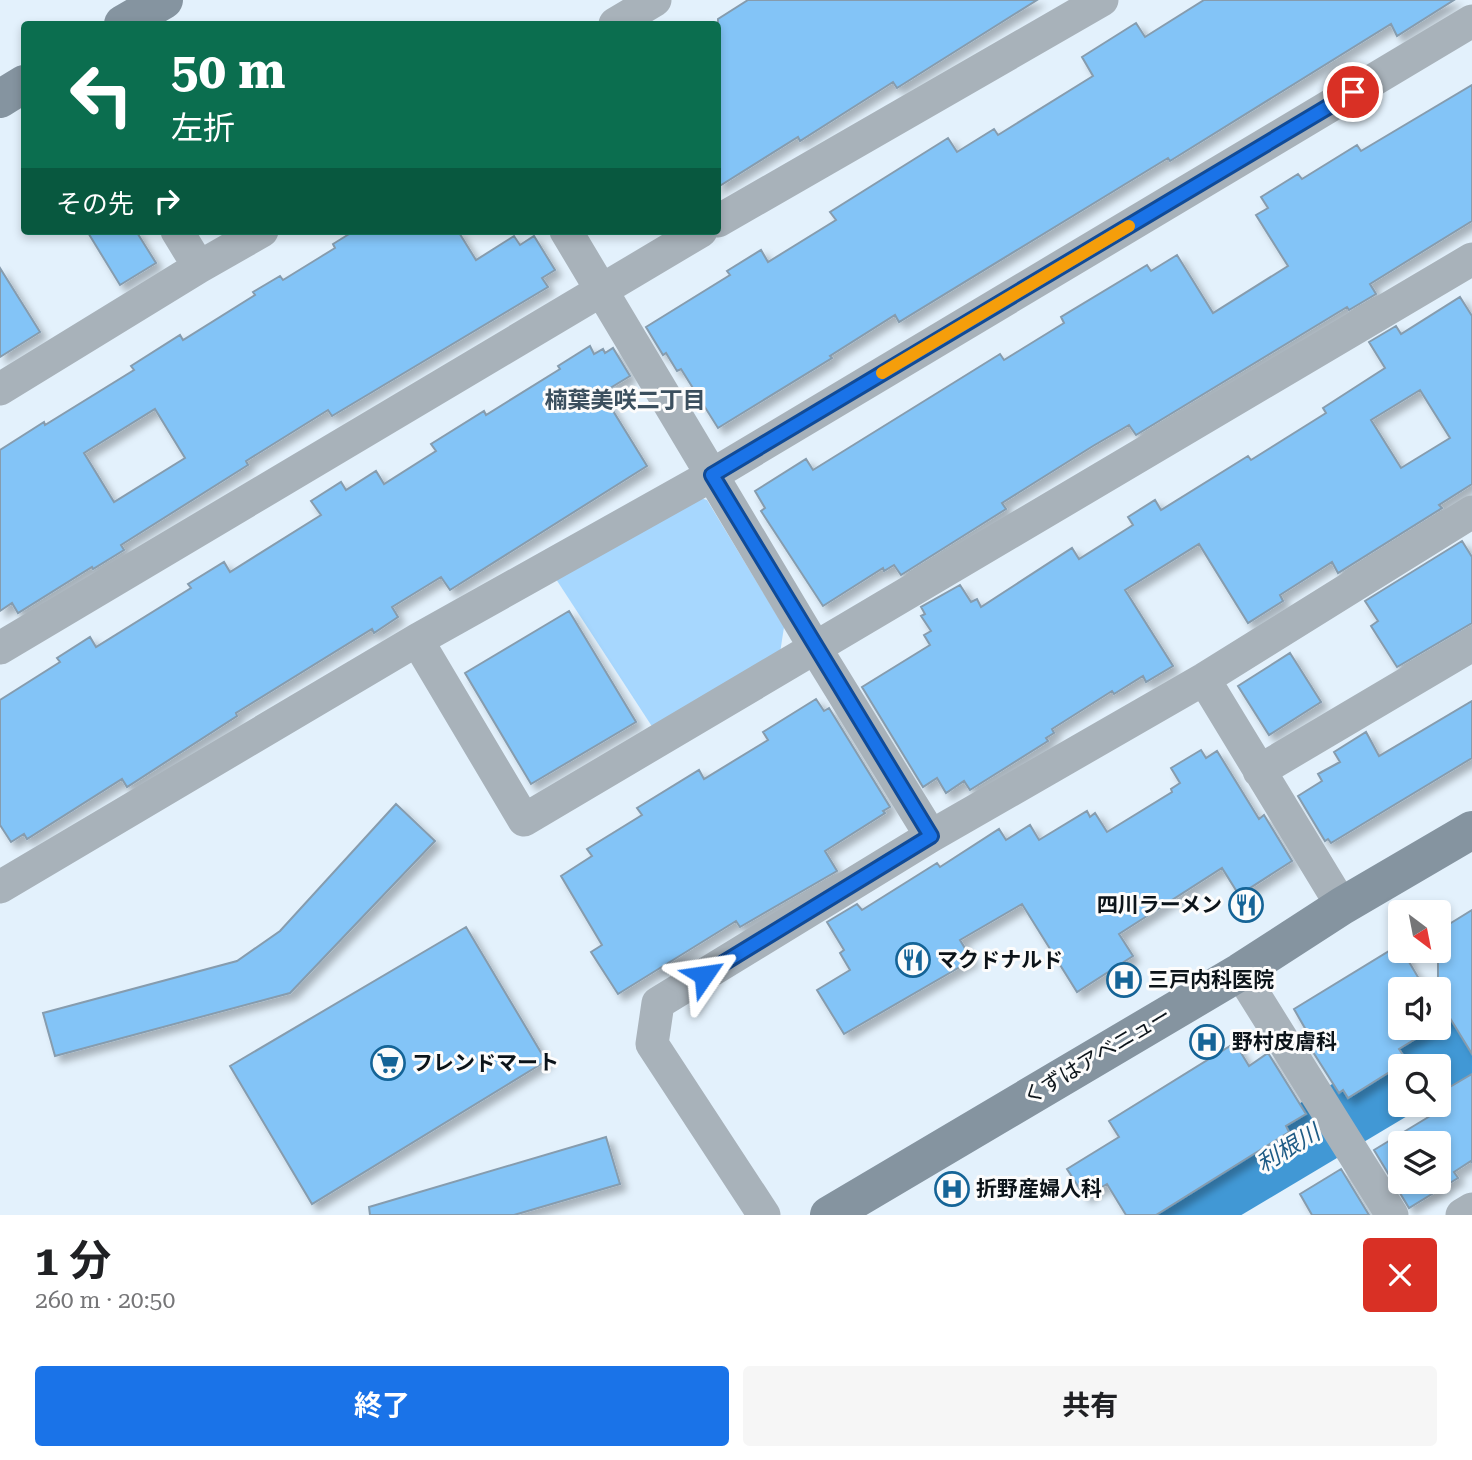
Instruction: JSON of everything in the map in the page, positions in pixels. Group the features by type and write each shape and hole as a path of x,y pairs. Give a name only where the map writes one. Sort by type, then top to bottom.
{"street":[{"path":"128,21 164,0"},
{"path":"620,21 655,0"},
{"path":"721,219 1102,0"},
{"path":"0,887 417,640 712,475 1472,21"},
{"path":"0,99 21,86"},
{"path":"179,235 199,267"},
{"path":"0,389 255,235"},
{"path":"568,235 931,836"},
{"path":"0,648 694,235"},
{"path":"417,640 524,820 1472,259"},
{"path":"764,1215 652,1044 658,1003 931,836 1204,679 1472,512"},
{"path":"1259,771 1472,645"},
{"path":"1204,679 1342,906"},
{"name":"くずはアベニュー","path":"829,1215 1240,972 1342,906 1472,830"},
{"path":"1240,972 1392,1215"},
{"path":"1462,1215 1472,1209"}],"shaded area":[{"path":"687,494 707,500 784,627 780,653 653,728 554,576"}],"building":[{"path":"748,0 1037,0 897,88 893,82 800,141 798,137 721,185 721,21 718,19"},
{"path":"1204,0 1454,0 1397,36 1391,24 1170,161 1168,158 899,322 895,315 830,356 832,358 718,428 681,369 677,371 666,353 663,355 646,327 730,275 727,271 761,250 768,262 836,220 830,212 948,138 957,152 994,129 998,135 1093,76 1082,57 1136,23 1145,37"},
{"path":"1472,85 1472,221 1370,284 1376,294 1349,310 1347,307 1136,435 1129,425 1093,446 1002,503 1006,509 901,575 894,565 884,571 883,568 823,606 761,511 765,508 755,491 806,459 813,470 1000,354 1004,360 1064,323 1061,317 1147,265 1151,271 1177,255 1213,313 1288,266 1256,215 1268,208 1261,197 1298,174 1302,179 1357,145 1361,151"},
{"path":"89,235 138,235 156,263 120,285"},
{"path":"348,235 460,235 476,260 514,236 520,245 534,236 555,270 542,278 548,287 332,416 328,410 246,461 248,465 121,545 124,550 18,613 12,603 0,611 0,450 134,370 131,366 180,335 183,340 255,295 253,292 280,276 283,280 335,248 333,244","holes":["155,409 185,458 114,502 84,453"]},
{"path":"0,268 40,332 0,357"},
{"path":"1460,297 1472,316 1472,484 1439,505 1442,508 1338,573 1332,562 1280,595 1283,601 1248,623 1199,544 1125,590 1173,666 1146,682 1143,676 1114,694 1112,691 1052,729 1054,733 1046,738 1048,741 970,790 964,781 946,793 937,778 923,787 862,687 930,645 924,635 931,631 921,616 925,614 921,607 960,585 971,602 977,599 981,607 1072,548 1079,559 1133,525 1128,517 1155,500 1161,510 1248,456 1251,460 1326,413 1323,408 1385,368 1369,342 1396,326 1401,334","holes":["1420,390 1450,438 1401,468 1371,420"]},
{"path":"590,346 594,354 603,349 605,353 613,348 630,376 602,393 647,466 450,590 441,577 392,607 398,617 374,633 372,629 236,713 237,716 127,787 122,779 27,839 24,834 11,842 0,825 0,700 60,662 57,658 90,637 96,647 191,588 188,584 224,562 230,572 321,515 311,501 341,482 346,490 376,471 384,484 436,451 431,444 484,411 486,415 560,369 558,366"},
{"path":"1462,541 1472,557 1472,623 1397,667 1371,626 1378,621 1365,601"},
{"path":"569,611 636,722 531,784 465,673"},
{"path":"1290,653 1321,702 1269,735 1238,686"},
{"path":"816,699 824,711 829,708 890,807 883,811 885,813 825,851 837,871 740,927 736,921 618,994 591,952 602,945 561,876 592,856 587,849 642,815 637,808 699,770 704,779 768,740 763,732"},
{"path":"1472,701 1472,758 1331,843 1328,839 1325,841 1298,796 1322,781 1318,774 1340,762 1334,752 1366,732 1379,756"},
{"path":"1201,750 1206,758 1217,751 1259,819 1264,815 1292,861 1239,895 1222,868 1119,934 1133,956 1077,992 1022,904 960,940 972,960 844,1034 817,990 850,970 840,953 844,950 827,922 857,904 862,910 937,863 940,867 999,829 1006,840 1030,825 1039,840 1087,811 1090,817 1095,813 1107,832 1172,792 1171,789 1180,783 1171,768"},
{"path":"396,804 435,841 290,993 55,1056 43,1013 237,961 280,931"},
{"path":"1472,910 1472,1054 1451,1020 1451,977 1438,977 1438,963 1451,963 1451,923"},
{"name":"フレンドマート","path":"466,927 546,1061 312,1204 230,1066"},
{"path":"1388,952 1388,963 1410,963 1418,977 1388,977 1388,1040 1414,1040 1399,1049 1402,1054 1388,1054 1388,1073 1348,1098 1343,1090 1339,1093 1301,1033 1306,1030 1294,1009"},
{"path":"1235,1043 1249,1066 1268,1053 1306,1114 1286,1126 1289,1132 1156,1215 1126,1215 1107,1184 1085,1197 1067,1169 1119,1137 1109,1121"},
{"path":"1472,1074 1472,1163 1471,1161 1454,1172 1458,1178 1451,1182 1451,1131 1405,1131 1428,1117 1451,1117 1451,1086"},
{"path":"606,1137 620,1184 514,1215 370,1215 369,1207"},
{"path":"1388,1142 1388,1173 1374,1150"},
{"path":"1341,1169 1369,1215 1312,1215 1300,1194"},
{"path":"1401,1194 1432,1194 1409,1208"}],"waterway":[{"name":"利根川","path":"1447,1054 1472,1039"},
{"name":"利根川","path":"1177,1215 1388,1089"}],"slow traffic":[{"path":"882,373 1129,226"}],"place":[{"name":"四川ラーメン","path":"1246,905"},
{"name":"マクドナルド","path":"913,960"},
{"name":"三戸内科医院","path":"1124,980"},
{"name":"野村皮膚科","path":"1207,1042"},
{"name":"フレンドマート","path":"388,1063"},
{"name":"折野産婦人科","path":"952,1189"}],"district":[{"name":"楠葉美咲二丁目","path":"625,400"}],"route":[{"path":"704,975 931,836 712,475 1353,92"}]}
